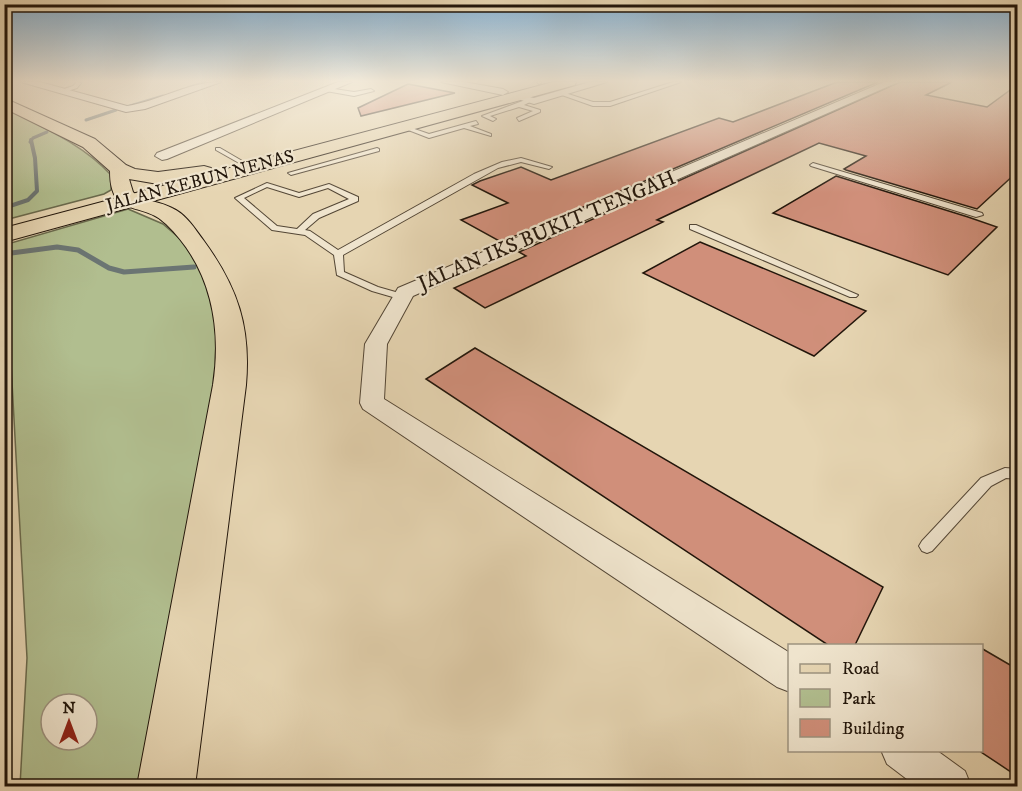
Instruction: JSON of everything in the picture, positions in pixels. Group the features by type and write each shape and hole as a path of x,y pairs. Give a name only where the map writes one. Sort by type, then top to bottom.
{"main road":[{"path":"39,119 89,143 119,169 139,176 158,178 204,172"},
{"name":"JALAN KEBUN NENAS","path":"4,235 204,172 233,168 317,149 431,119"},
{"name":"JALAN KEBUN NENAS","path":"4,226 435,119"},
{"path":"172,217 174,210 185,198 233,168"},
{"path":"119,169 119,187 126,197 172,217 212,270 227,309 232,348 222,431 166,786"}],"street":[{"path":"162,156 255,119"},
{"name":"JALAN IKS BUKIT TENGAH","path":"788,673 372,403 376,344 405,292 807,119"},
{"path":"904,752 950,786"}],"lane":[{"path":"401,126 429,136 476,123"},
{"path":"464,126 489,135"},
{"path":"218,149 233,168"},
{"path":"317,149 337,160"},
{"path":"291,173 377,150"},
{"path":"338,254 466,180 507,162 522,160 549,167"},
{"path":"813,165 979,215"},
{"path":"300,230 316,216 355,199 329,186 299,195 267,185 239,198 275,228 307,232 338,254 340,273 375,289 403,297"},
{"path":"693,227 853,295"},
{"path":"927,546 986,482 1005,473 1017,474"}],"green space":[{"path":"5,119 26,119 61,137 88,154 111,175 111,190 104,194 5,220"},
{"path":"128,209 163,224 185,243 214,294 223,342 152,786 20,786 27,658 9,327 5,295 4,245"}],"building":[{"path":"717,119 733,122 741,119 791,119 501,242 461,220 508,203 472,185 480,181 521,167 551,180"},
{"path":"817,119 1017,119 1017,172 977,209 846,170 844,169 866,156 819,143 657,220 663,222 485,308 454,288 526,256 519,252"},
{"path":"836,176 997,227 948,275 773,213"},
{"path":"700,242 866,311 814,356 643,273"},
{"path":"475,348 883,587 855,644 826,644 426,379"},
{"path":"983,649 1017,669 1017,776 981,752 983,752"}],"waterway":[{"path":"31,141 47,132"},
{"path":"4,208 28,200 37,191 35,158 31,141"},
{"path":"4,254 57,247 78,250 109,268 124,272 194,267"}]}
